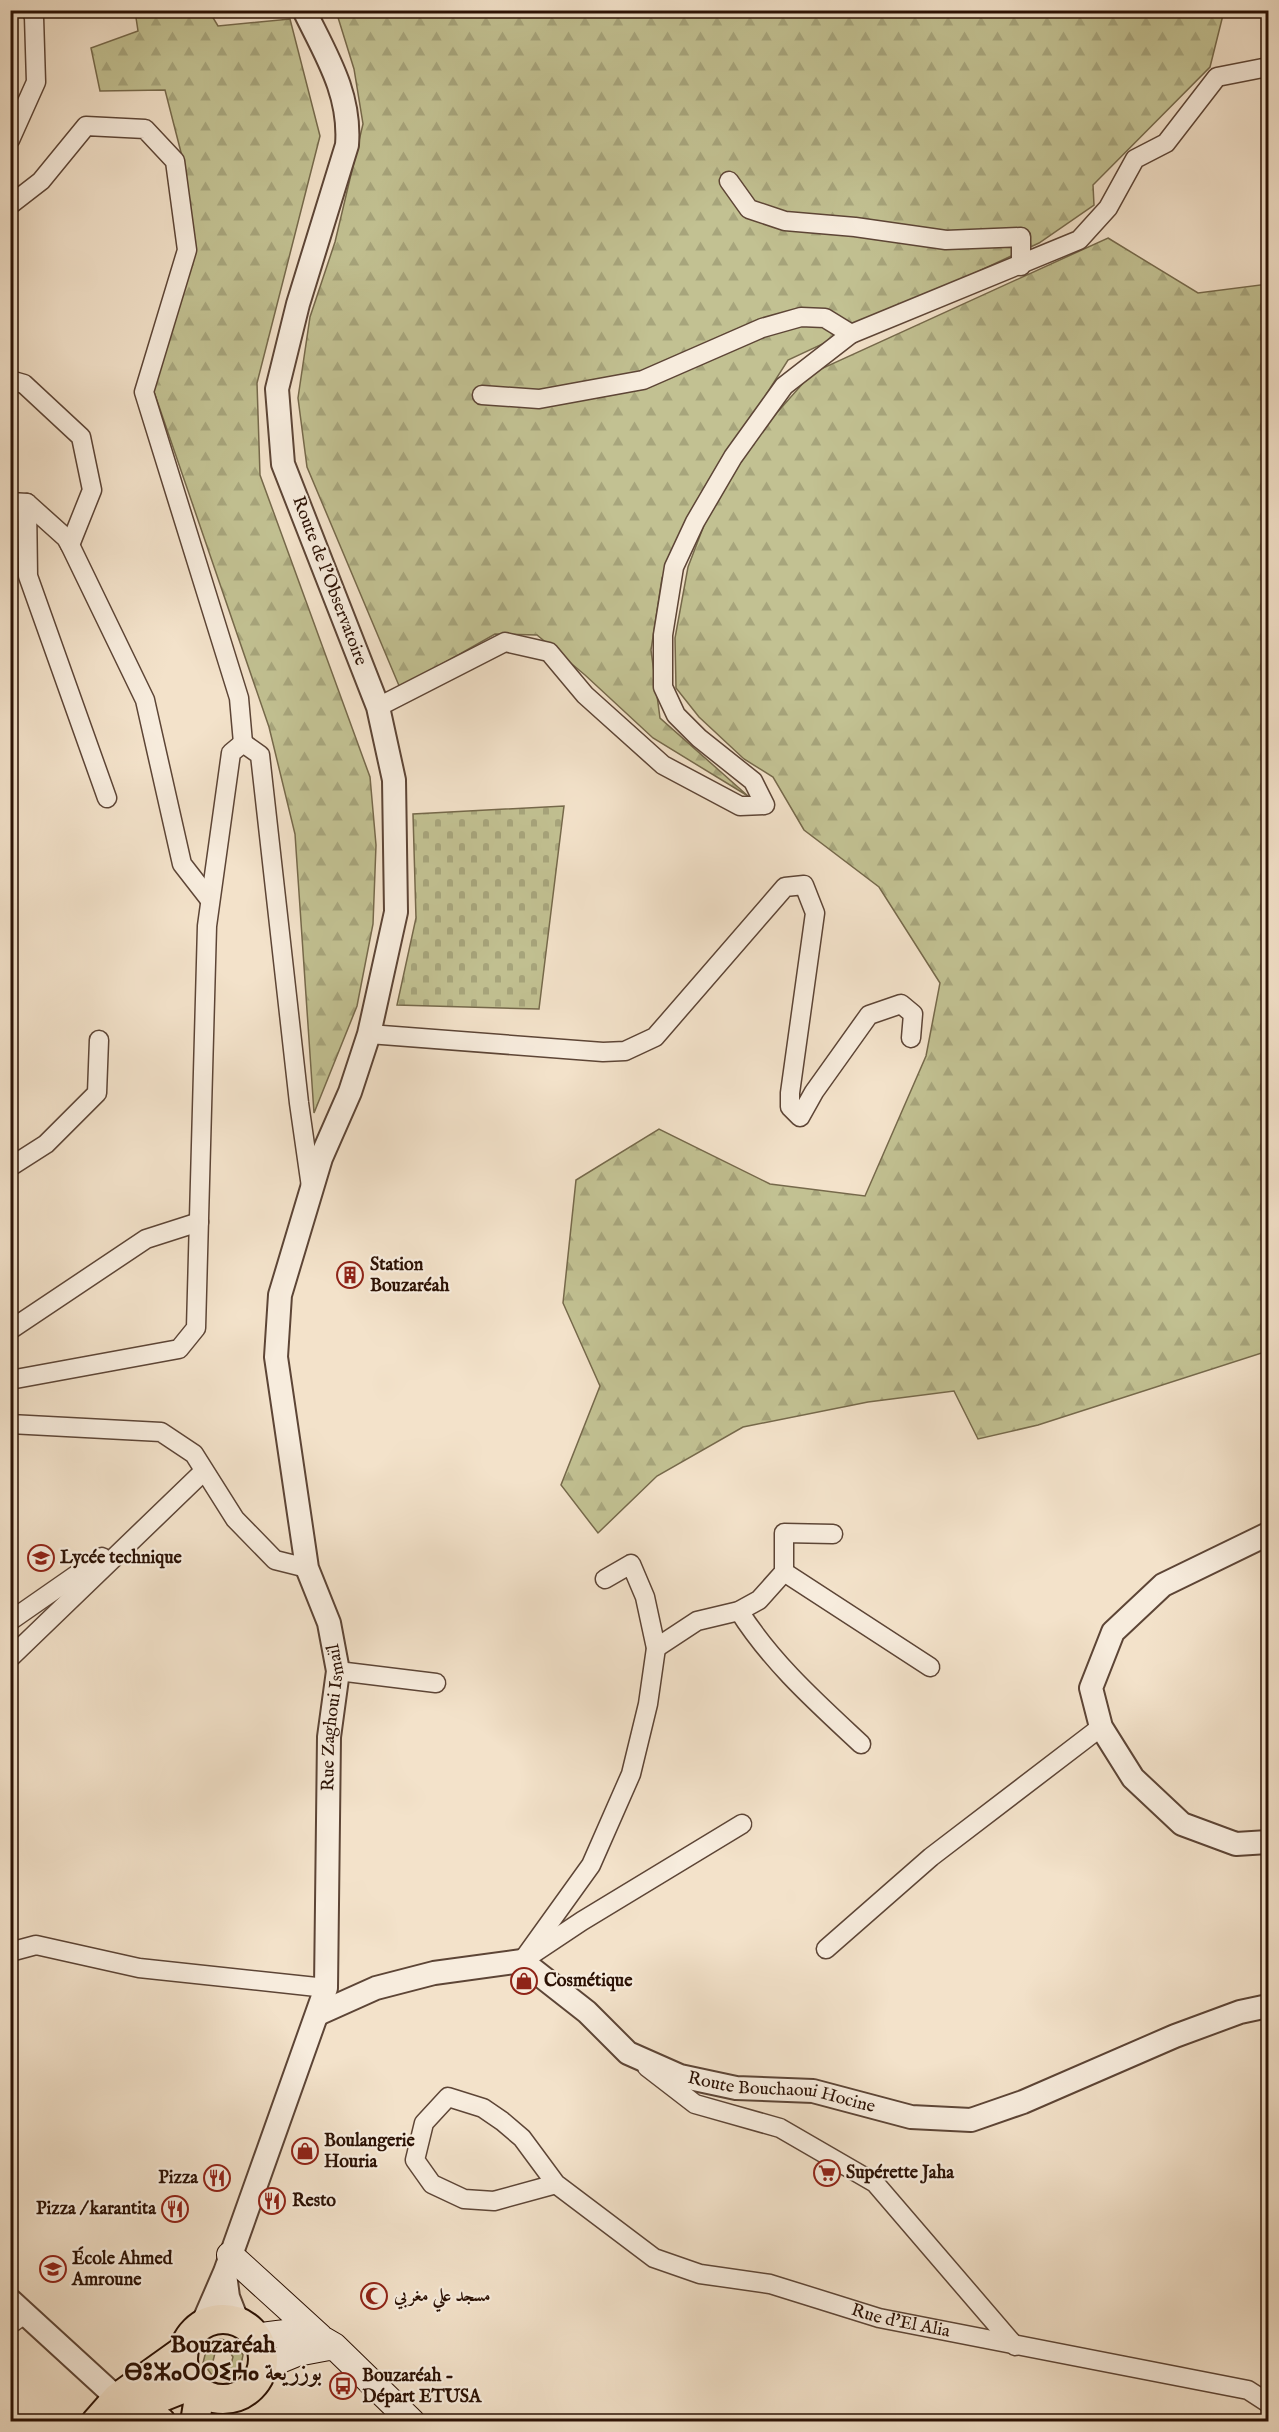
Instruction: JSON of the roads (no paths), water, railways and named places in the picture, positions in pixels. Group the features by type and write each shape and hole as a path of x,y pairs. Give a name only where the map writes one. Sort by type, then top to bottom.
{"main road":[{"path":"228,2264 327,2342 412,2421"},
{"path":"195,2421 196,2389 183,2363 184,2350 190,2336 212,2319 247,2329 292,2332 327,2342"},
{"path":"114,2410 196,2389 214,2399 231,2399 247,2393 257,2382 263,2367 263,2351 247,2329"},
{"path":"263,2367 327,2342"},
{"path":"96,2421 114,2410 184,2350"},
{"path":"211,2421 231,2399"},
{"path":"114,2410 161,2421"}],"street":[{"path":"10,140 36,82 31,10"},
{"name":"Route de l'Observatoire","path":"304,10 336,76 349,119 347,145 298,304 277,389 283,464 378,707 393,780 396,912 369,1034 350,1092 321,1158"},
{"path":"378,707 504,642 549,652 585,695 663,765 740,806 765,805 753,781 699,738 676,716 663,687 663,635 674,567 695,522 733,457 784,386 851,334 1021,266 1079,240 1108,208 1136,159 1166,143 1217,77 1269,67"},
{"path":"10,205 41,181 86,126 145,129 175,161 187,250 144,392 239,698 243,743 260,755 299,1103 312,1192"},
{"path":"729,181 749,209 785,221 855,227 946,240 1021,237 1021,266"},
{"path":"482,395 539,399 643,380 762,328 801,317 825,318 851,334"},
{"path":"10,380 24,384 81,437 92,490 70,545"},
{"path":"19,503 66,538 145,700 182,864 210,900"},
{"path":"19,503 28,576 107,798"},
{"path":"10,1380 179,1348 196,1328 207,926 231,753 243,743"},
{"path":"369,1034 603,1052 636,1048 663,1030 785,887 804,885 815,913 790,1107 800,1117 814,1092 869,1015 901,1004 913,1014 911,1038"},
{"path":"10,1167 46,1144 97,1093 99,1040"},
{"name":"Rue Zaghoui Ismaïl","path":"202,2325 228,2264 326,1988 329,1737 338,1671 329,1623 307,1568 276,1357 280,1295 321,1158"},
{"path":"10,1330 146,1239 199,1222"},
{"path":"10,1424 161,1432 194,1454 235,1519 275,1560 307,1568"},
{"path":"10,1658 204,1471"},
{"path":"10,1622 150,1523"},
{"path":"656,1648 697,1621 740,1611 759,1600 784,1572 784,1533 833,1534"},
{"path":"1269,1534 1163,1586 1113,1632 1091,1688 1101,1727 1133,1778 1182,1824 1236,1844 1269,1842"},
{"path":"522,1961 591,1865 631,1774 648,1704 656,1648 645,1597 631,1564 605,1579"},
{"path":"784,1572 930,1667"},
{"path":"740,1611 756,1638 789,1676 861,1743"},
{"path":"10,1632 40,1630"},
{"path":"338,1671 436,1683"},
{"path":"826,1949 940,1850 1101,1727"},
{"path":"318,2014 376,1988 434,1973 522,1961 582,1921 742,1824"},
{"path":"10,1952 36,1945 139,1968 326,1988"},
{"name":"Route Bouchaoui Hocine","path":"522,1961 587,2012 628,2053 680,2076 736,2088 813,2091 911,2117 971,2120 1023,2102 1175,2036 1240,2012 1269,2006"},
{"path":"628,2053 695,2104 780,2128 875,2183 1015,2346"},
{"name":"Rue d'El Alia","path":"556,2184 494,2201 464,2199 432,2184 415,2160 424,2123 448,2097 483,2108 522,2138 556,2184 654,2258 700,2274 770,2284 879,2318 1248,2390 1269,2403"},
{"name":"Rue Zaghoui Ismaïl","path":"228,2264 228,2297 247,2329"},
{"path":"10,2300 30,2315 114,2410"}],"lane":[{"path":"10,2330 30,2315"},
{"path":"10,2394 13,2421"}],"place":[{"name":"Station Bouzaréah","path":"350,1275"},
{"name":"Lycée technique","path":"41,1558"},
{"name":"Cosmétique","path":"524,1981"},
{"name":"Boulangerie Houria","path":"305,2151"},
{"name":"Supérette Jaha","path":"827,2173"},
{"name":"Pizza","path":"217,2178"},
{"name":"Resto","path":"272,2201"},
{"name":"Pizza / karantita","path":"175,2209"},
{"name":"École Ahmed Amroune","path":"53,2269"},
{"name":"مسجد علي مغربي","path":"374,2296"},
{"name":"Bouzaréah - Départ ETUSA","path":"343,2386"}],"district":[{"name":"Bouzaréah ⴱⵓⵣⴰⵔⵔⵉⵄⴰ بوزريعة","path":"223,2359"}]}
